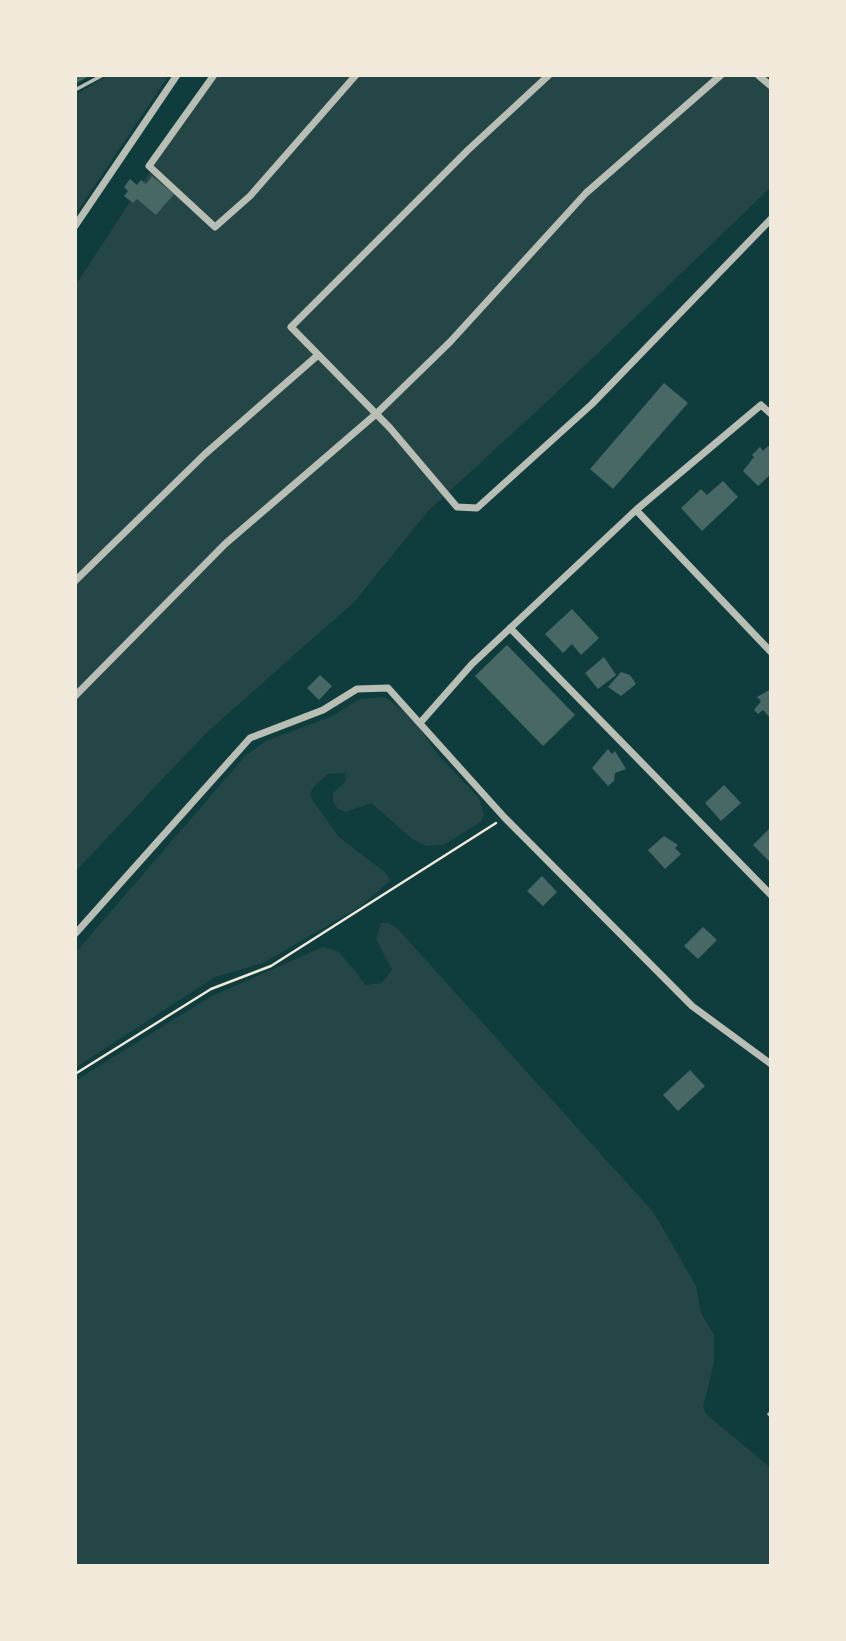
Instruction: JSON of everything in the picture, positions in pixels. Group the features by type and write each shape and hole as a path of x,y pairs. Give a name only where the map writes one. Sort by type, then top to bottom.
{"street":[{"path":"75,226 177,75"},
{"path":"214,75 149,166 215,227 250,197 356,75"},
{"path":"549,75 468,150 291,327 376,414 457,507 477,508 592,404 771,219"},
{"path":"75,696 225,544 376,414 450,342 586,193 722,75"},
{"path":"758,75 770,83"},
{"path":"75,581 205,454 318,355"},
{"path":"420,723 510,628 636,510 761,405 771,414"},
{"path":"636,510 771,652"},
{"path":"510,628 771,895"},
{"path":"75,934 250,738 323,710 357,689 388,688 504,817 692,1006 771,1064"}],"lane":[{"path":"75,90 103,75"}],"path":[{"path":"75,1074 211,989 271,966 504,817"}],"shaded area":[{"path":"108,75 169,75 75,215 75,95"},
{"path":"213,75 771,75 771,187 551,398 429,510 355,601 204,735 75,872 75,286"},
{"path":"385,697 413,718 437,754 479,798 484,814 481,822 445,844 427,846 411,838 371,803 346,812 338,809 333,802 333,793 346,781 345,773 328,774 314,786 310,794 313,801 339,837 386,873 390,881 361,906 263,963 215,977 75,1068 75,953 246,755 266,741 330,717 360,699"},
{"path":"381,923 389,923 397,928 654,1213 696,1286 701,1313 714,1335 714,1363 703,1407 706,1414 771,1468 771,1566 75,1566 75,1081 210,997 323,947 339,952 366,985 382,983 392,970 376,939"}],"building":[{"path":"75,75 91,75 75,84"},
{"path":"152,176 174,194 156,215 137,199 133,203 124,196 128,191 124,187 130,179 137,185 141,180 146,184"},
{"path":"664,383 688,403 613,489 590,469"},
{"path":"768,446 771,449 771,474 758,486 743,471 760,447 763,451"},
{"path":"723,481 738,497 702,531 681,508 701,489 707,495"},
{"path":"572,609 599,638 581,655 572,644 563,653 545,634"},
{"path":"507,645 575,715 543,746 475,676"},
{"path":"604,657 616,675 598,689 585,673"},
{"path":"621,672 630,675 636,684 621,696 608,687"},
{"path":"320,675 332,686 319,700 307,688"},
{"path":"771,689 771,719 763,710 758,714 754,710 761,701 757,697"},
{"path":"608,749 612,754 615,751 626,769 615,773 614,781 608,786 592,768"},
{"path":"724,785 741,803 721,821 705,803"},
{"path":"771,827 771,863 753,845"},
{"path":"664,836 678,845 675,848 681,854 665,869 648,850"},
{"path":"542,876 557,892 543,906 527,891"},
{"path":"703,927 717,940 698,959 684,946"},
{"path":"690,1070 705,1086 678,1111 663,1095"}]}
